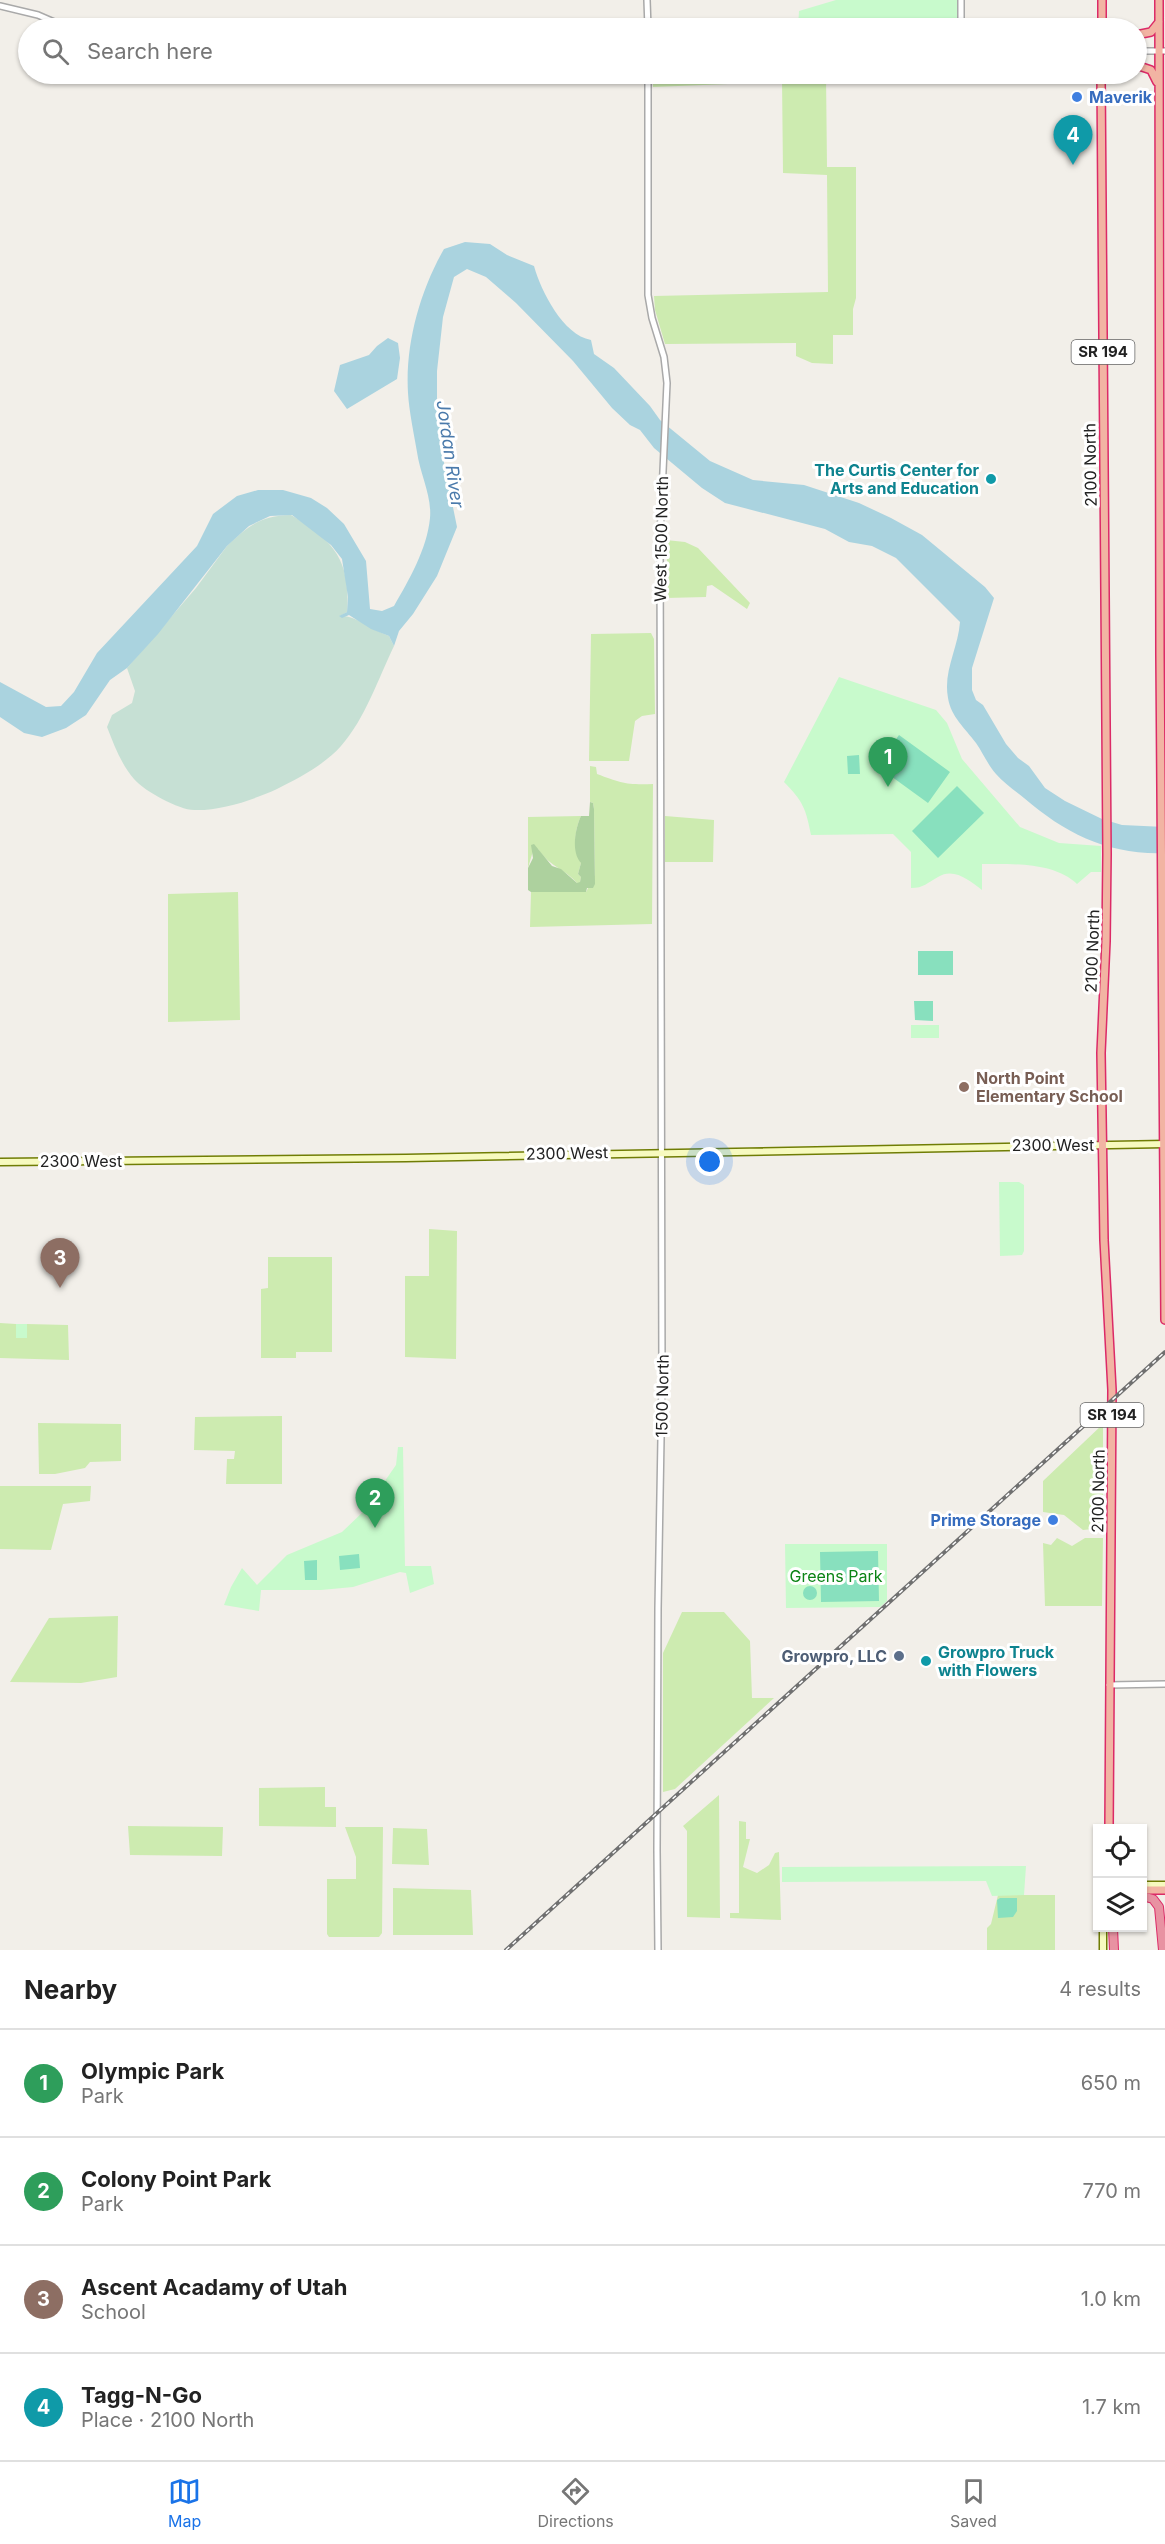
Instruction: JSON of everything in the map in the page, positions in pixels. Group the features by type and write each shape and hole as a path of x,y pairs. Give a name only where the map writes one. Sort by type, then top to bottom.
{"highway":[{"path":"1102,0 1102,18"},
{"path":"1160,0 1162,51 1159,90 1160,655 1165,1320"},
{"path":"1102,14 1104,18"},
{"path":"1147,33 1152,32 1159,20"},
{"path":"1147,69 1151,70 1159,90"},
{"name":"2100 North","path":"1101,84 1107,854 1101,1053 1104,1240 1112,1390 1107,1824"},
{"path":"1147,1890 1165,1890"},
{"path":"1147,1897 1153,1899 1160,1907 1163,1950"},
{"path":"1112,1932 1114,1950"},
{"path":"1114,1950 1117,1932"}],"main road":[{"name":"2300 West","path":"0,1162 406,1158 1165,1143"},
{"path":"1147,1885 1165,1885"},
{"path":"1103,1932 1103,1950"}],"street":[{"path":"647,0 648,18"},
{"path":"961,0 961,18"},
{"path":"0,6 45,18"},
{"name":"West 1500 North","path":"648,84 648,296 666,368 660,535 661,1007"},
{"name":"1500 North","path":"658,1950 657,1784 662,1381 661,1007"},
{"path":"1109,1685 1165,1684"}],"green space":[{"path":"836,0 957,0 957,18 799,18 799,11"},
{"path":"653,84 728,84 653,87"},
{"path":"782,84 826,84 827,167 856,167 856,298 853,309 853,335 833,335 833,364 812,363 796,356 796,343 665,344 655,310 654,296 828,292 827,175 783,173"},
{"path":"291,515 329,543 337,554 346,579 348,594 347,612 340,616 358,620 389,636 394,646 357,724 341,746 327,759 285,785 247,801 204,810 180,807 153,794 134,779 122,761 107,727 112,715 132,703 135,691 127,668 196,588 227,546 256,523 271,517"},
{"path":"666,540 685,542 698,548 750,603 747,609 712,585 707,586 706,597 666,598 667,559 663,558 663,542"},
{"path":"651,633 654,639 655,714 642,716 635,721 629,761 589,761 591,634"},
{"path":"839,677 936,710 947,723 962,759 1020,827 1059,843 1101,846 1101,872 1091,872 1077,884 1068,877 1045,868 982,864 982,890 956,874 944,874 922,886 911,888 911,852 893,834 811,835 803,806 784,782"},
{"path":"899,735 950,772 928,803 877,766"},
{"path":"859,755 860,774 848,774 847,756"},
{"path":"590,766 596,767 597,774 618,781 630,784 653,784 652,924 530,927 531,892 586,892 595,875 594,809 593,803 590,802"},
{"path":"957,786 984,813 938,858 912,831"},
{"path":"590,802 593,803 594,809 595,884 593,888 587,888 586,892 531,892 528,890 528,868 533,858 531,845 534,844 552,866 561,869 577,883 580,882 581,877 578,874 581,863 576,853 576,834 581,816 589,816"},
{"path":"581,816 575,840 581,863 578,874 581,877 580,883 552,864 538,849 533,851 528,868 528,817"},
{"path":"665,816 714,820 713,862 665,862"},
{"path":"238,892 240,1020 168,1022 168,894"},
{"path":"918,951 953,951 953,975 918,975"},
{"path":"914,1001 933,1001 933,1021 915,1020"},
{"path":"911,1025 939,1025 939,1038 911,1038"},
{"path":"999,1182 1019,1182 1024,1185 1024,1251 1022,1255 1000,1256"},
{"path":"429,1229 457,1231 456,1359 405,1357 405,1276 429,1276"},
{"path":"268,1257 332,1257 332,1352 296,1352 296,1358 261,1358 261,1289 268,1288"},
{"path":"0,1323 16,1324 16,1337 27,1338 27,1324 68,1325 69,1360 0,1358"},
{"path":"16,1324 27,1324 27,1338 16,1338"},
{"path":"282,1416 282,1484 226,1484 227,1459 234,1459 235,1451 194,1450 195,1417"},
{"path":"38,1423 121,1424 121,1461 90,1462 85,1468 55,1474 39,1474"},
{"path":"1103,1424 1103,1528 1083,1530 1064,1515 1043,1512 1043,1481"},
{"path":"398,1447 403,1447 405,1566 431,1566 434,1584 410,1593 406,1573 400,1572 353,1587 321,1590 261,1590 259,1611 224,1605 242,1568 257,1585 287,1555 342,1532 364,1511 396,1465"},
{"path":"0,1486 91,1486 90,1501 63,1504 51,1550 0,1549"},
{"path":"1057,1538 1072,1546 1085,1538 1103,1538 1102,1606 1045,1606 1043,1543 1051,1545"},
{"name":"Greens Park","path":"785,1544 887,1544 887,1601 880,1607 786,1608"},
{"path":"878,1551 879,1601 821,1602 820,1552"},
{"path":"359,1554 360,1568 340,1570 339,1556"},
{"path":"317,1560 317,1580 305,1580 304,1561"},
{"path":"810,1586 815,1588 817,1593 815,1598 810,1600 805,1598 803,1593 805,1588"},
{"path":"682,1612 724,1612 750,1641 752,1698 774,1698 675,1789 663,1792 663,1653"},
{"path":"118,1616 117,1677 81,1683 10,1682 49,1618"},
{"path":"325,1787 325,1807 336,1807 336,1827 259,1826 259,1788"},
{"path":"719,1795 720,1918 687,1917 687,1831 683,1826"},
{"path":"739,1821 746,1822 746,1839 750,1839 743,1867 757,1873 769,1865 775,1853 779,1852 781,1920 730,1918 730,1913 739,1913"},
{"path":"128,1826 223,1827 222,1856 130,1855"},
{"path":"345,1827 383,1827 382,1933 379,1937 329,1937 327,1934 327,1879 356,1879 356,1857"},
{"path":"393,1828 427,1829 429,1865 392,1864"},
{"path":"1026,1866 1024,1895 992,1896 986,1881 782,1882 782,1867"},
{"path":"393,1888 471,1890 473,1935 393,1935"},
{"path":"998,1895 1055,1895 1055,1950 987,1950 987,1928 991,1924"},
{"path":"1017,1898 1017,1911 1013,1917 998,1918 997,1900"}],"water":[{"path":"465,242 490,244 507,255 534,266 548,299 571,330 591,340 594,354 614,368 660,420 710,461 753,480 804,485 859,503 922,535 985,587 994,598 972,668 972,690 976,700 983,705 1006,744 1018,758 1029,766 1045,788 1065,801 1102,819 1122,825 1165,827 1165,853 1125,850 1089,840 1040,811 996,774 976,743 955,717 948,698 947,679 960,622 896,558 872,546 849,542 825,529 725,503 702,488 654,448 640,430 630,425 612,408 573,361 516,303 486,277 467,269 454,277 443,317 437,371 437,409 444,437 444,463 457,527 437,576 413,614 399,631 394,646 389,636 371,629 349,615 342,618 339,616 347,612 348,597 342,559 331,545 292,515 270,516 249,526 227,546 158,634 127,668 110,680 86,715 66,728 42,737 24,733 0,717 0,682 46,707 61,706 74,692 97,653 197,546 213,514 237,496 258,490 283,490 311,498 327,508 344,524 366,561 370,609 382,611 394,606 421,553 430,518 428,493 419,460 409,400 408,374 412,337 421,300 435,265 444,249"},
{"path":"388,338 398,343 400,358 397,379 347,409 334,391 340,365 369,355"}],"railway":[{"path":"506,1950 1165,1352"}],"place":[{"name":"Maverik","path":"1077,97"},
{"name":"Tagg-N-Go","path":"1073,165"},
{"name":"The Curtis Center for Arts and Education","path":"991,479"},
{"name":"Olympic Park","path":"888,787"},
{"name":"North Point Elementary School","path":"964,1087"},
{"name":"Ascent Acadamy of Utah","path":"60,1288"},
{"name":"Prime Storage","path":"1053,1520"},
{"name":"Colony Point Park","path":"375,1528"},
{"name":"Growpro, LLC","path":"899,1656"},
{"name":"Growpro Truck with Flowers","path":"926,1661"}],"water label":[{"name":"Jordan River","path":"450,454"}]}
